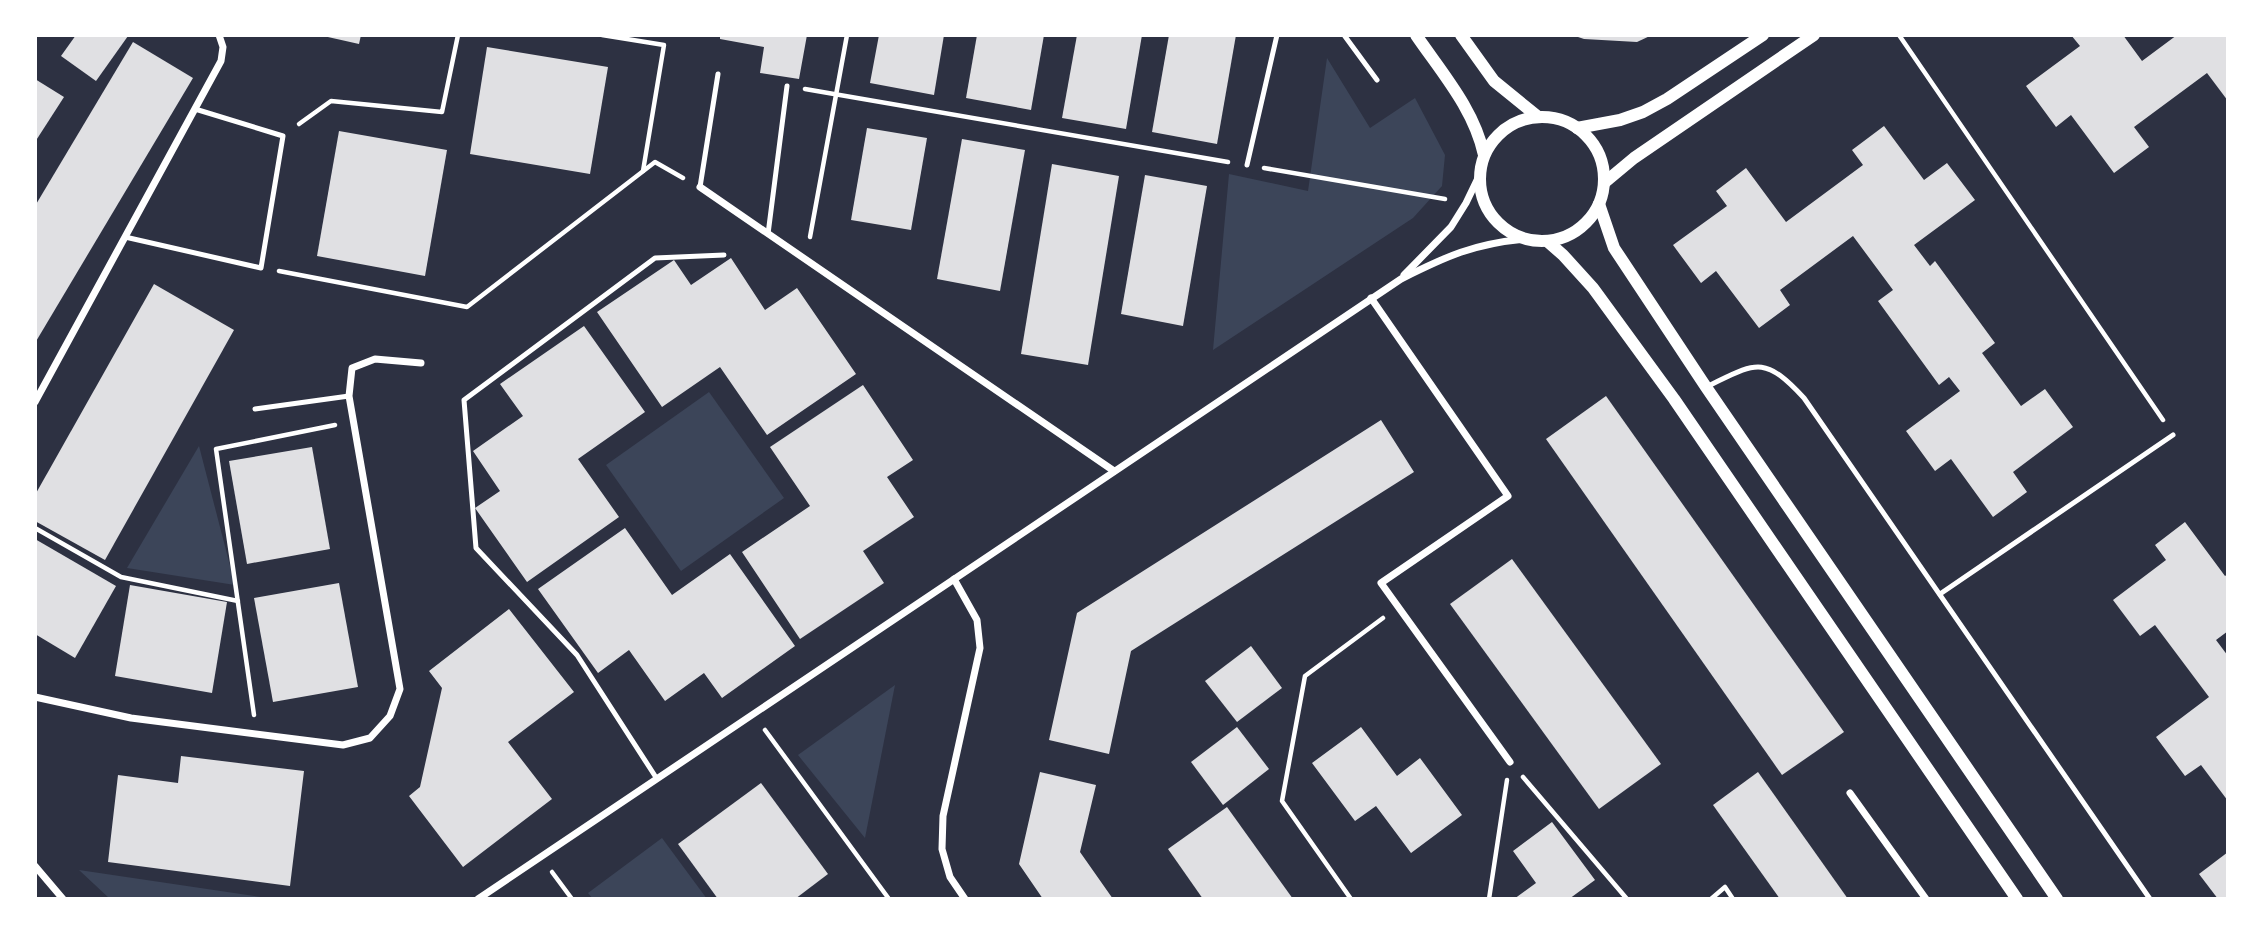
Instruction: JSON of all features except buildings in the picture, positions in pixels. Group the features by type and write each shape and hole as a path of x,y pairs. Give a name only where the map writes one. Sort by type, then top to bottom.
{"street":[{"path":"35,402 221,61 223,47 219,35"},
{"path":"1416,35 1465,106 1479,131 1484,155"},
{"path":"478,899 1401,279 1453,253 1492,242 1525,239 1547,241 1578,229 1590,218 1599,204 1604,183 1598,152 1586,135 1577,128 1565,121 1537,116 1520,105 1494,81 1461,35"},
{"path":"1577,128 1620,120 1643,112 1763,35"},
{"path":"1604,183 1634,158 1814,35"},
{"path":"1401,279 1451,227 1479,176 1484,155 1492,140 1505,128 1520,120 1537,116"},
{"path":"1479,176 1482,197 1491,215 1506,230 1525,239"},
{"path":"700,187 1114,471"},
{"path":"1599,204 1614,248 1706,387 2057,899"},
{"path":"1547,241 1593,288 1674,399 2018,899"},
{"path":"1371,298 1508,496 1381,583 1510,761"},
{"path":"35,697 131,719 343,745 370,738 390,716 400,689 349,396 352,368 374,359 421,363"},
{"path":"954,579 977,620 980,648 943,816 942,849 950,877 965,899"},
{"path":"1850,793 1926,899"},
{"path":"35,866 63,899"}],"lane":[{"path":"1247,165 1277,35"},
{"path":"1344,35 1377,80"},
{"path":"700,187 718,74"},
{"path":"768,234 787,86"},
{"path":"125,237 261,268 283,136 195,108"},
{"path":"657,779 577,655 476,548 464,400 655,258 724,255"},
{"path":"1706,387 1745,368 1760,365 1783,375 1804,398 2150,899"},
{"path":"255,409 349,396"},
{"path":"1940,594 2173,435"}],"path":[{"path":"283,136 331,101 442,112 458,35"},
{"path":"602,35 664,45 643,171"},
{"path":"806,259 847,35"},
{"path":"1899,35 2173,435"},
{"path":"787,86 1466,203"},
{"path":"261,268 467,307 655,162 700,187"},
{"path":"257,734 216,449 353,421"},
{"path":"35,528 121,577 238,601"},
{"path":"1351,899 1282,801 1305,676 1398,607"},
{"path":"753,714 889,899"},
{"path":"1489,899 1510,761"},
{"path":"1510,761 1627,899"},
{"path":"541,857 572,899"},
{"path":"1711,899 1725,887 1733,899"}],"shaded area":[{"path":"1327,58 1370,128 1415,98 1445,155 1442,186 1413,218 1213,350 1229,174 1308,191"},
{"path":"709,392 784,498 681,571 606,465"},
{"path":"199,446 235,585 127,568"},
{"path":"895,685 865,838 798,755"},
{"path":"662,838 707,899 593,899 588,893"},
{"path":"79,870 274,899 110,899"}]}
